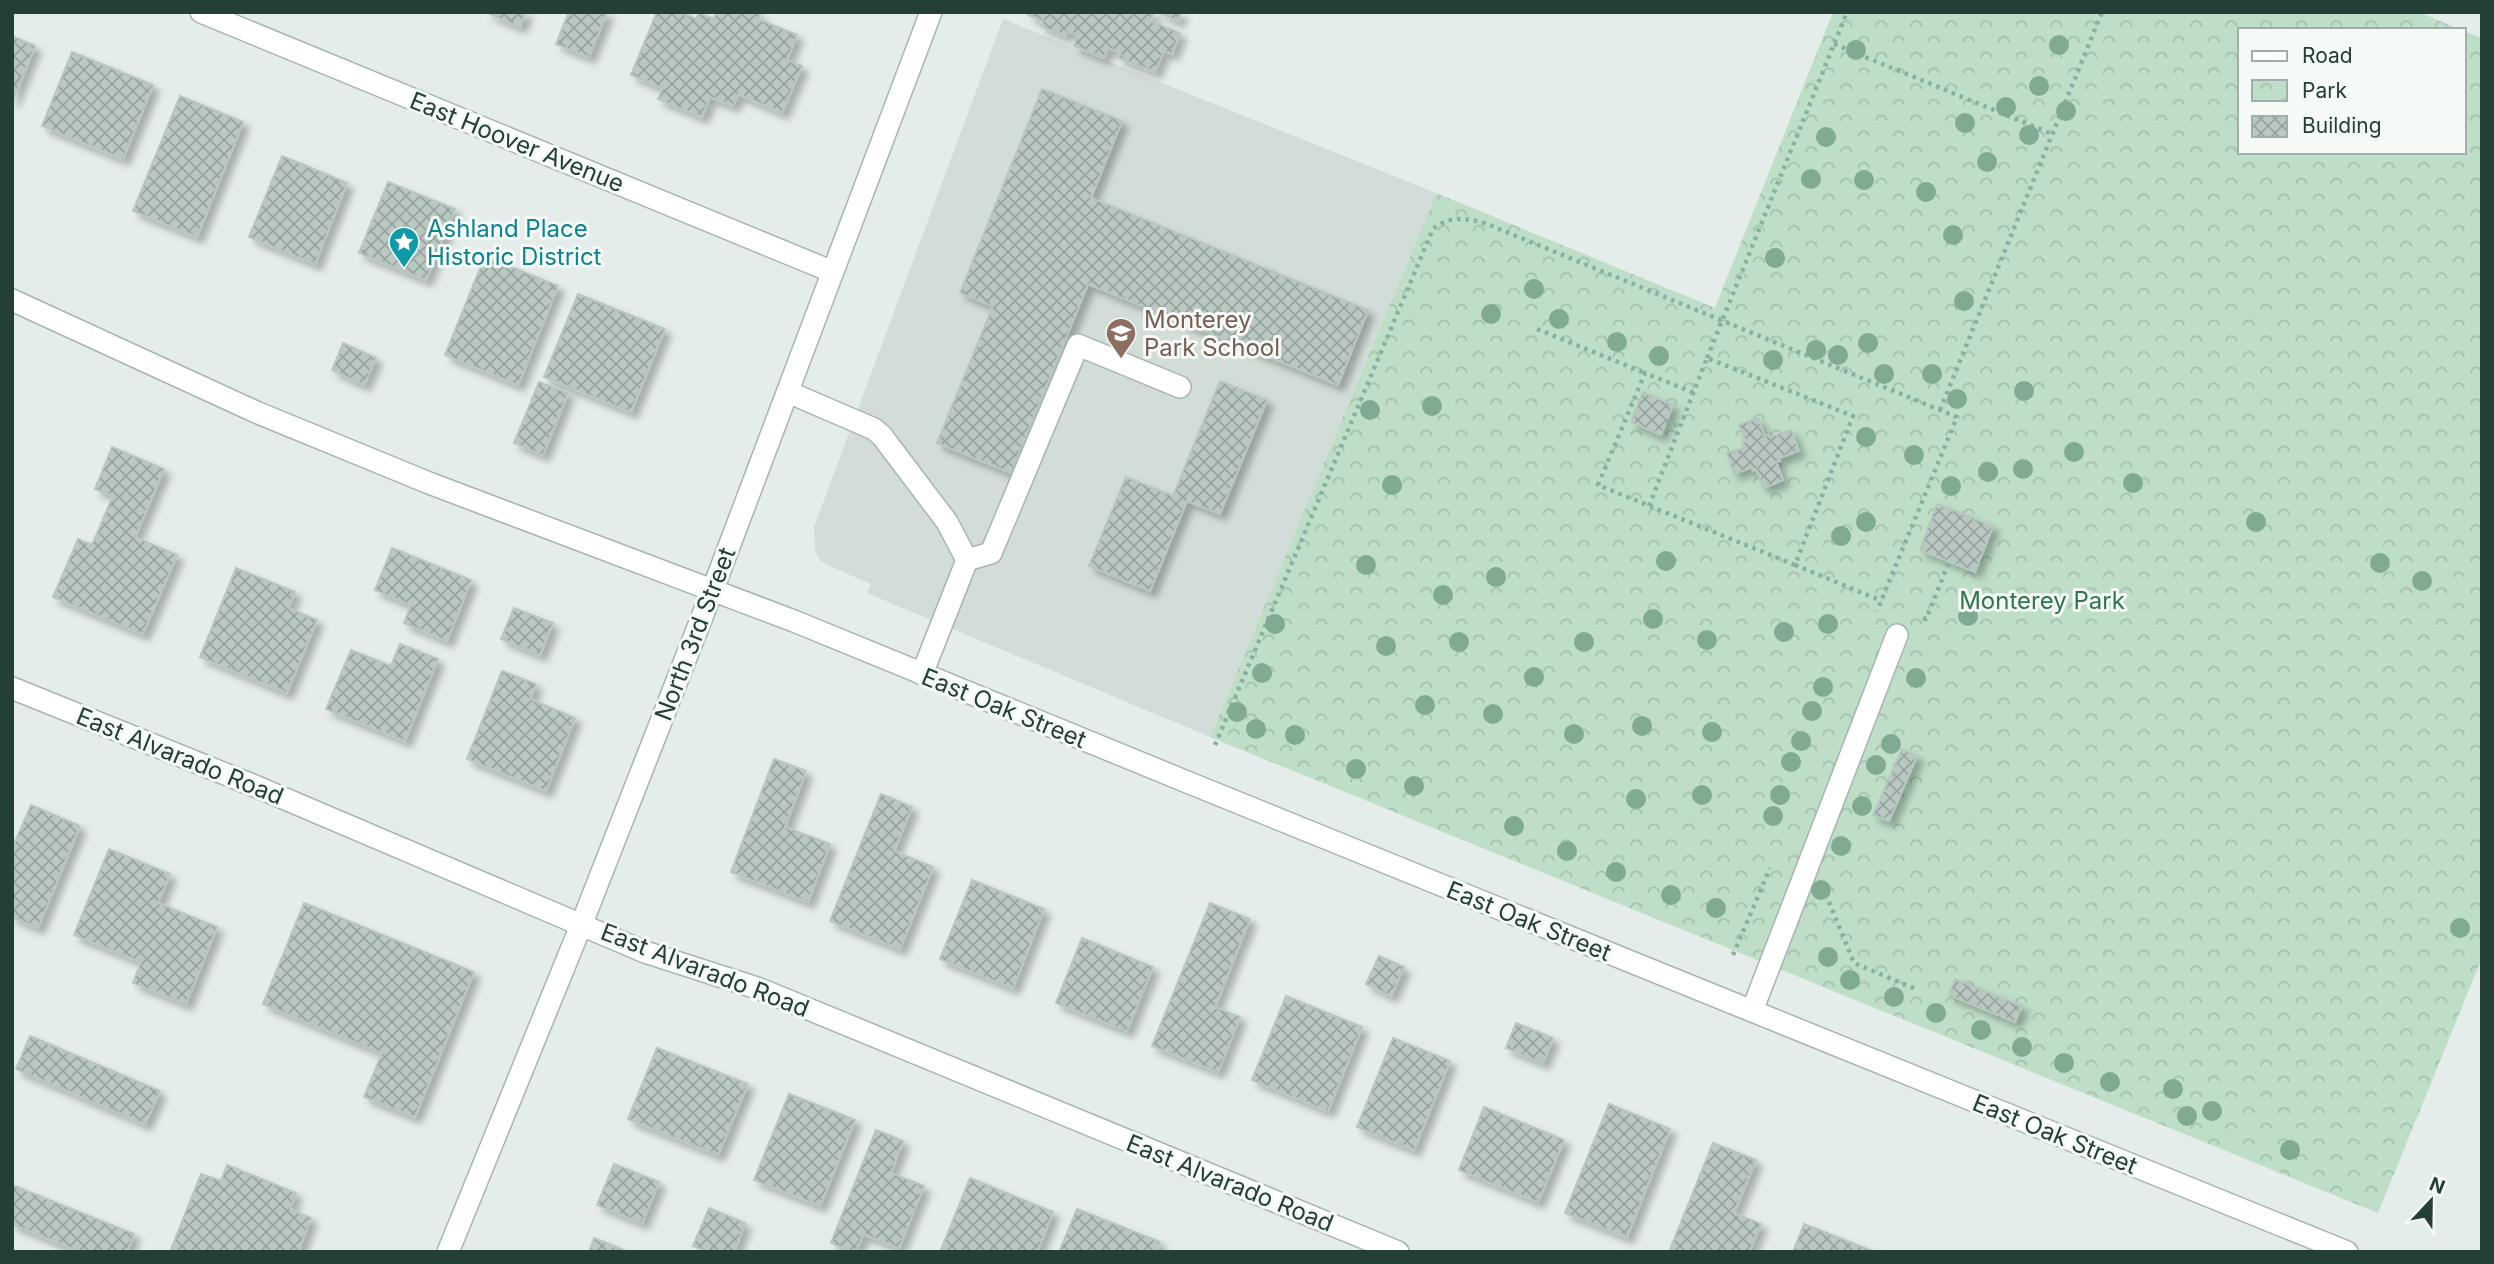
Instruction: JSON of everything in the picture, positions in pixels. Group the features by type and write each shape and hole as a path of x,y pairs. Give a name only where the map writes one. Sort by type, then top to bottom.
{"street":[{"name":"East Hoover Avenue","path":"201,12 833,272"},
{"name":"North 3rd Street","path":"448,1252 582,923 713,589 833,272 926,14"},
{"name":"East Oak Street","path":"12,300 256,412 404,473 713,589 2347,1252"},
{"path":"967,560 990,553 1078,345 1180,387"},
{"path":"788,392 874,429 882,436 947,522 967,560 922,674"},
{"path":"1752,1012 1897,635"},
{"name":"East Alvarado Road","path":"12,688 582,923 653,955 760,989 1398,1252"}],"path":[{"path":"1649,506 1847,12"},
{"path":"1940,410 2102,12"},
{"path":"1834,44 2052,134"},
{"path":"1215,745 1433,229 1441,222 1453,218 1488,224 1957,417 1881,600"},
{"path":"1536,329 1694,393"},
{"path":"1707,358 1853,416 1795,565"},
{"path":"1644,373 1598,485 1893,605"},
{"path":"1666,421 1680,427"},
{"path":"1915,614 1926,619 1949,562"},
{"path":"1832,893 1829,904 1854,963 1916,989"}],"shaded area":[{"name":"Monterey Park School","path":"1003,19 1436,193 1210,737 867,593 871,584 829,566 820,560 815,550 814,527"}],"green space":[{"name":"Monterey Park","path":"1833,12 2419,12 2456,28 2238,28 2238,154 2466,154 2466,32 2482,38 2482,958 2378,1213 1210,737 1436,193 1715,308"}],"building":[{"path":"485,12 526,12 520,27"},
{"path":"569,12 607,12 589,57 556,44"},
{"path":"657,12 680,12 696,19 699,13 714,19 716,12 755,12 760,14 758,19 797,35 787,60 802,66 782,113 738,94 733,106 710,97 702,117 658,99 663,88 631,75"},
{"path":"1029,12 1154,12 1150,21 1180,33 1172,54 1164,51 1155,72 1119,58 1121,53 1108,48 1104,58 1074,46 1078,35 1067,31 1065,36 1041,26 1043,21 1028,15"},
{"path":"1157,12 1181,12 1178,21"},
{"path":"12,36 35,46 12,102"},
{"path":"72,52 153,85 123,159 42,126"},
{"path":"1042,89 1122,121 1091,198 1368,310 1338,385 1088,284 1011,473 937,443 993,306 960,293"},
{"path":"180,96 243,122 197,237 133,211"},
{"path":"282,156 347,183 315,264 249,237"},
{"path":"388,182 455,209 426,280 359,253"},
{"path":"485,256 558,286 518,385 445,355"},
{"path":"578,294 665,329 631,412 544,377"},
{"path":"343,343 376,358 364,385 332,370"},
{"path":"1220,381 1267,400 1220,514 1187,501 1150,591 1089,566 1126,477 1173,496"},
{"path":"539,382 568,393 543,455 514,443"},
{"path":"1643,392 1673,405 1661,435 1631,422"},
{"path":"1758,418 1765,436 1791,430 1799,451 1779,458 1780,461 1776,462 1783,480 1764,488 1756,469 1753,471 1752,467 1734,474 1727,453 1744,448 1742,443 1746,441 1739,425"},
{"path":"112,447 164,469 135,537 177,555 143,634 53,597 78,539 92,545 113,496 95,489"},
{"path":"1937,504 1993,526 1975,572 1920,550"},
{"path":"392,548 471,580 447,641 404,623 411,605 375,590"},
{"path":"236,568 295,592 288,608 317,620 287,693 200,657"},
{"path":"514,608 553,623 540,655 501,639"},
{"path":"400,644 438,659 405,741 326,709 351,650 391,666"},
{"path":"502,671 536,684 530,699 575,718 546,791 467,759"},
{"path":"1902,749 1917,756 1889,821 1873,815"},
{"path":"774,759 806,771 785,827 830,844 808,902 731,872"},
{"path":"881,794 912,807 894,851 933,867 900,949 830,921"},
{"path":"31,805 80,826 38,928 12,917 12,849"},
{"path":"109,849 170,874 158,903 217,927 186,1004 133,983 141,962 74,935"},
{"path":"972,880 1044,909 1013,988 940,959"},
{"path":"304,903 474,972 415,1117 364,1097 382,1053 263,1004"},
{"path":"1210,903 1250,919 1215,1007 1240,1017 1218,1072 1152,1046"},
{"path":"1082,938 1153,967 1127,1031 1056,1003"},
{"path":"1379,956 1404,967 1391,996 1366,984"},
{"path":"1955,979 2022,1006 2015,1022 1949,995"},
{"path":"1286,996 1362,1027 1328,1111 1252,1080"},
{"path":"1516,1023 1553,1038 1543,1063 1506,1048"},
{"path":"30,1036 160,1091 145,1124 16,1069"},
{"path":"1393,1038 1450,1061 1414,1150 1357,1127"},
{"path":"657,1048 748,1084 718,1155 628,1119"},
{"path":"789,1094 855,1120 820,1206 754,1180"},
{"path":"1609,1104 1670,1129 1627,1237 1565,1213"},
{"path":"1484,1107 1564,1140 1538,1202 1459,1170"},
{"path":"876,1130 903,1141 891,1173 924,1186 899,1248 863,1234 854,1252 831,1243"},
{"path":"1713,1143 1756,1160 1734,1213 1761,1224 1749,1252 1669,1252"},
{"path":"614,1164 659,1182 642,1223 597,1205"},
{"path":"227,1165 296,1193 290,1209 311,1218 298,1252 170,1252 201,1174 221,1181"},
{"path":"970,1178 1053,1212 1037,1252 940,1252"},
{"path":"12,1185 134,1234 127,1252 81,1252 12,1224"},
{"path":"709,1208 745,1223 734,1252 708,1252 693,1246"},
{"path":"1077,1209 1160,1242 1156,1252 1059,1252"},
{"path":"1804,1224 1875,1252 1793,1252"},
{"path":"594,1238 628,1252 589,1252"}],"place":[{"name":"Ashland Place Historic District","path":"404,269"},
{"name":"Monterey Park School","path":"1121,360"}]}
